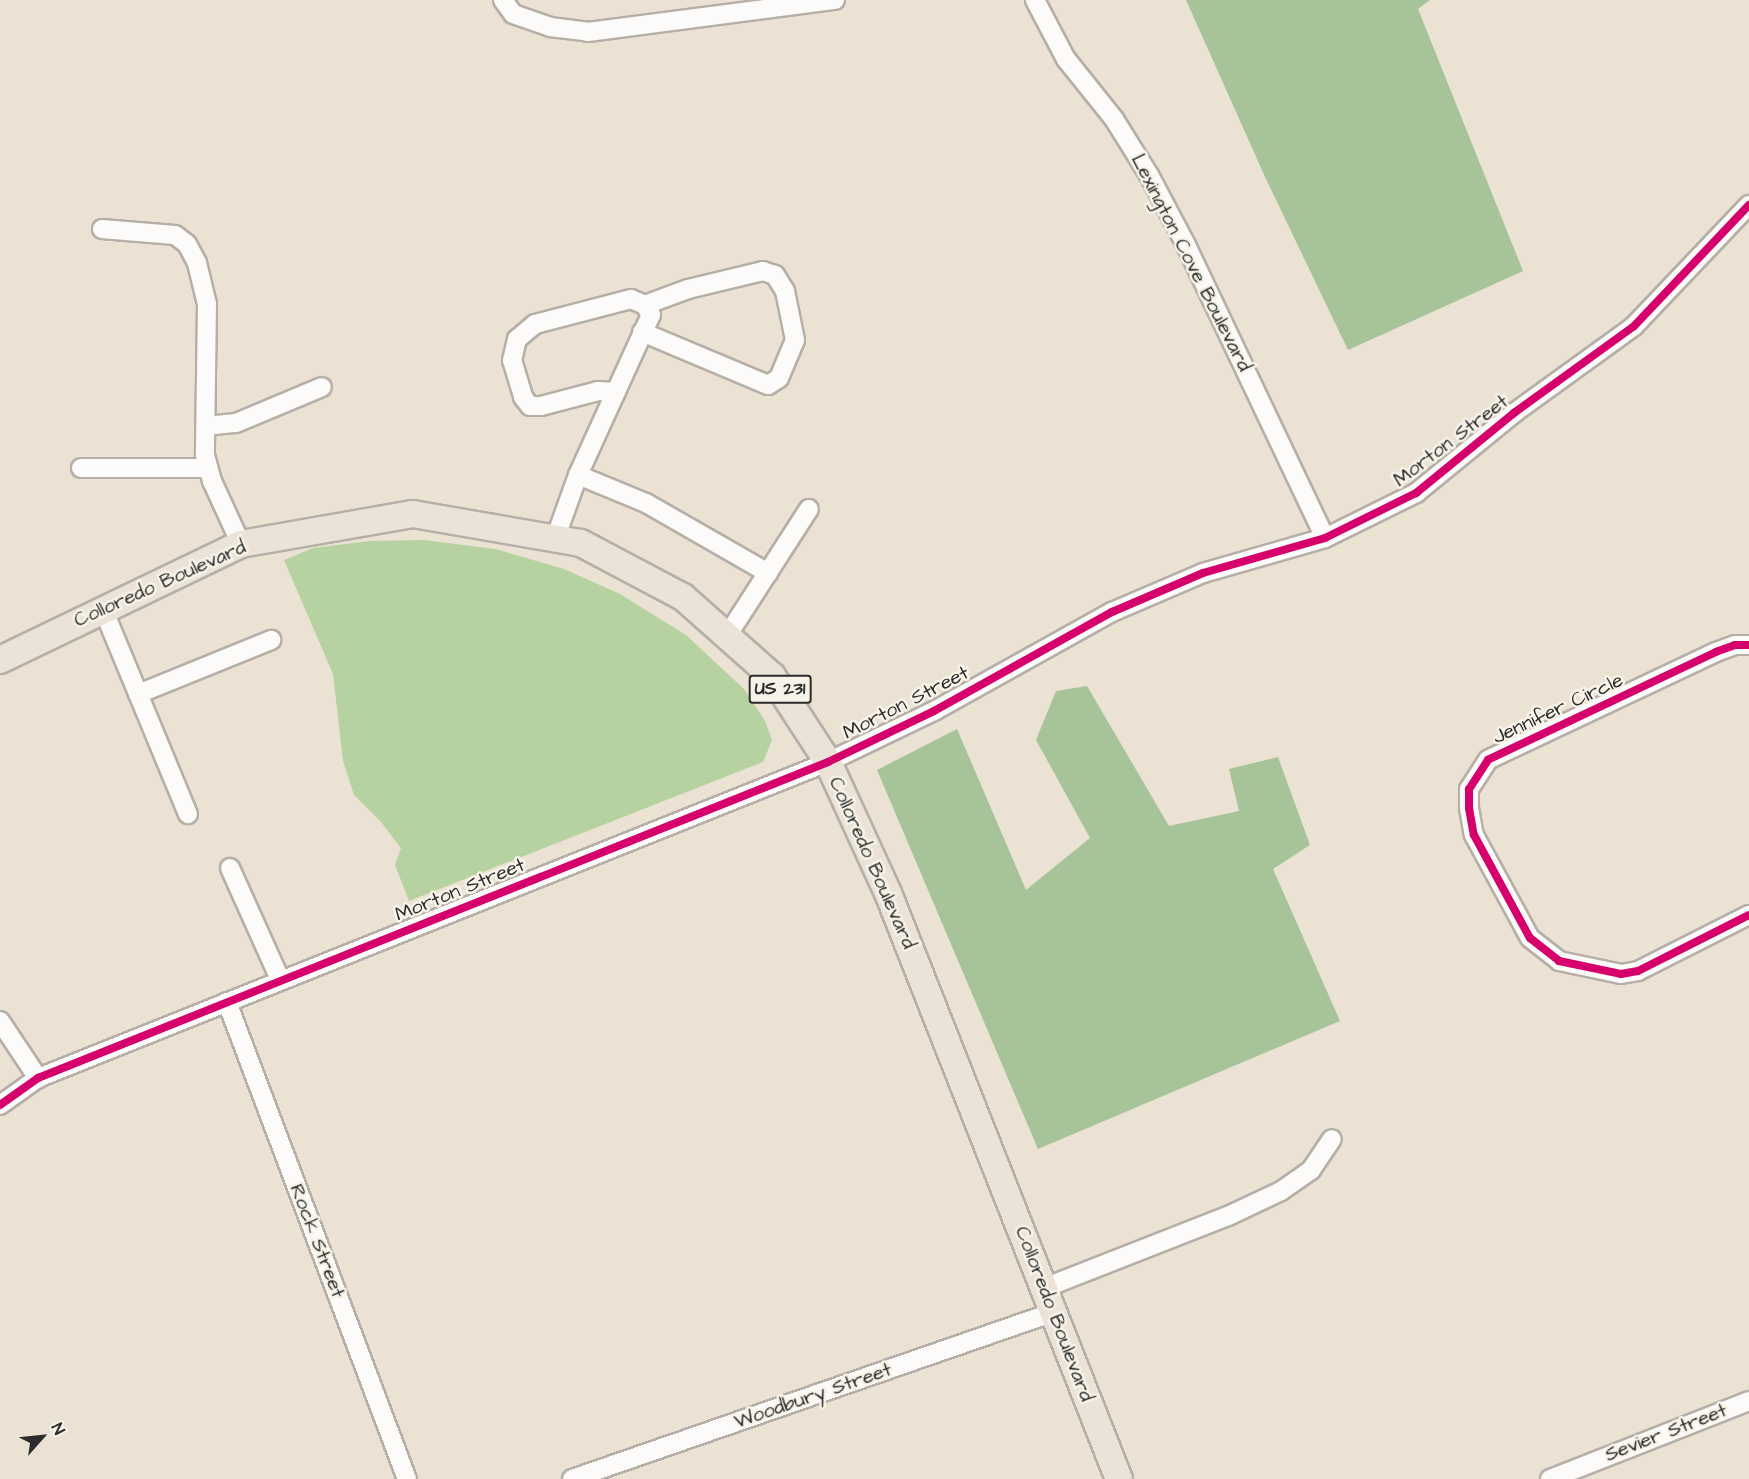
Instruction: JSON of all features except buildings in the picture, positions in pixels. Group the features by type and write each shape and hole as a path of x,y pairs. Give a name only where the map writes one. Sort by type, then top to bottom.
{"highway":[{"name":"Colloredo Boulevard","path":"0,660 241,544 413,514 581,543 684,597 772,676 828,762 888,893 1119,1479"}],"street":[{"path":"503,0 513,14 550,27 588,32 835,0"},
{"name":"Lexington Cove Boulevard","path":"1035,0 1066,59 1114,119 1149,175 1191,255 1325,538"},
{"name":"Morton Street","path":"0,1105 38,1078 280,979 828,762 934,711 1112,612 1203,573 1325,538 1416,493 1515,414 1634,326 1749,205"},
{"path":"102,229 176,234 187,244 197,263 207,304 205,455 208,468 241,544"},
{"path":"642,332 768,385 779,378 795,340 785,291 775,275 763,271 688,289 645,305"},
{"path":"555,538 578,475 616,392 642,332 651,315 645,305 631,299 535,324 517,339 512,360 523,397 530,406 541,406 598,391 616,392"},
{"path":"206,426 237,423 322,387"},
{"path":"81,468 208,468"},
{"path":"578,475 646,503 768,573"},
{"path":"728,636 809,508"},
{"path":"103,609 188,814"},
{"path":"138,694 271,640"},
{"name":"Jennifer Circle","path":"1749,645 1735,645 1716,652 1488,760 1469,789 1468,808 1474,835 1530,938 1559,961 1621,974 1638,971 1749,915"},
{"path":"230,868 280,979"},
{"name":"Rock Street","path":"227,1002 407,1479"},
{"path":"0,1021 38,1078"},
{"path":"1044,1288 1228,1216 1281,1191 1311,1170 1332,1139"},
{"name":"Woodbury Street","path":"572,1479 1054,1312"},
{"name":"Sevier Street","path":"1550,1479 1749,1401"}],"green space":[{"path":"1186,0 1430,0 1418,9 1523,271 1348,350 1266,179"},
{"path":"424,540 495,549 564,569 620,594 686,635 744,689 765,721 772,740 763,762 409,901 395,865 401,848 381,822 354,795 343,761 333,674 284,560 313,548 370,541"},
{"path":"1087,686 1169,826 1239,811 1229,769 1278,757 1310,845 1273,869 1340,1021 1038,1149 877,770 957,729 1026,890 1090,838 1036,740 1056,691"}],"cycle path":[{"path":"0,1105 38,1078 828,762 934,711 1112,612 1203,573 1325,538 1416,493 1514,413 1634,326 1749,205"},
{"path":"1749,645 1735,645 1716,652 1488,760 1469,789 1469,808 1474,835 1530,938 1559,961 1621,974 1638,971 1749,915"}]}
